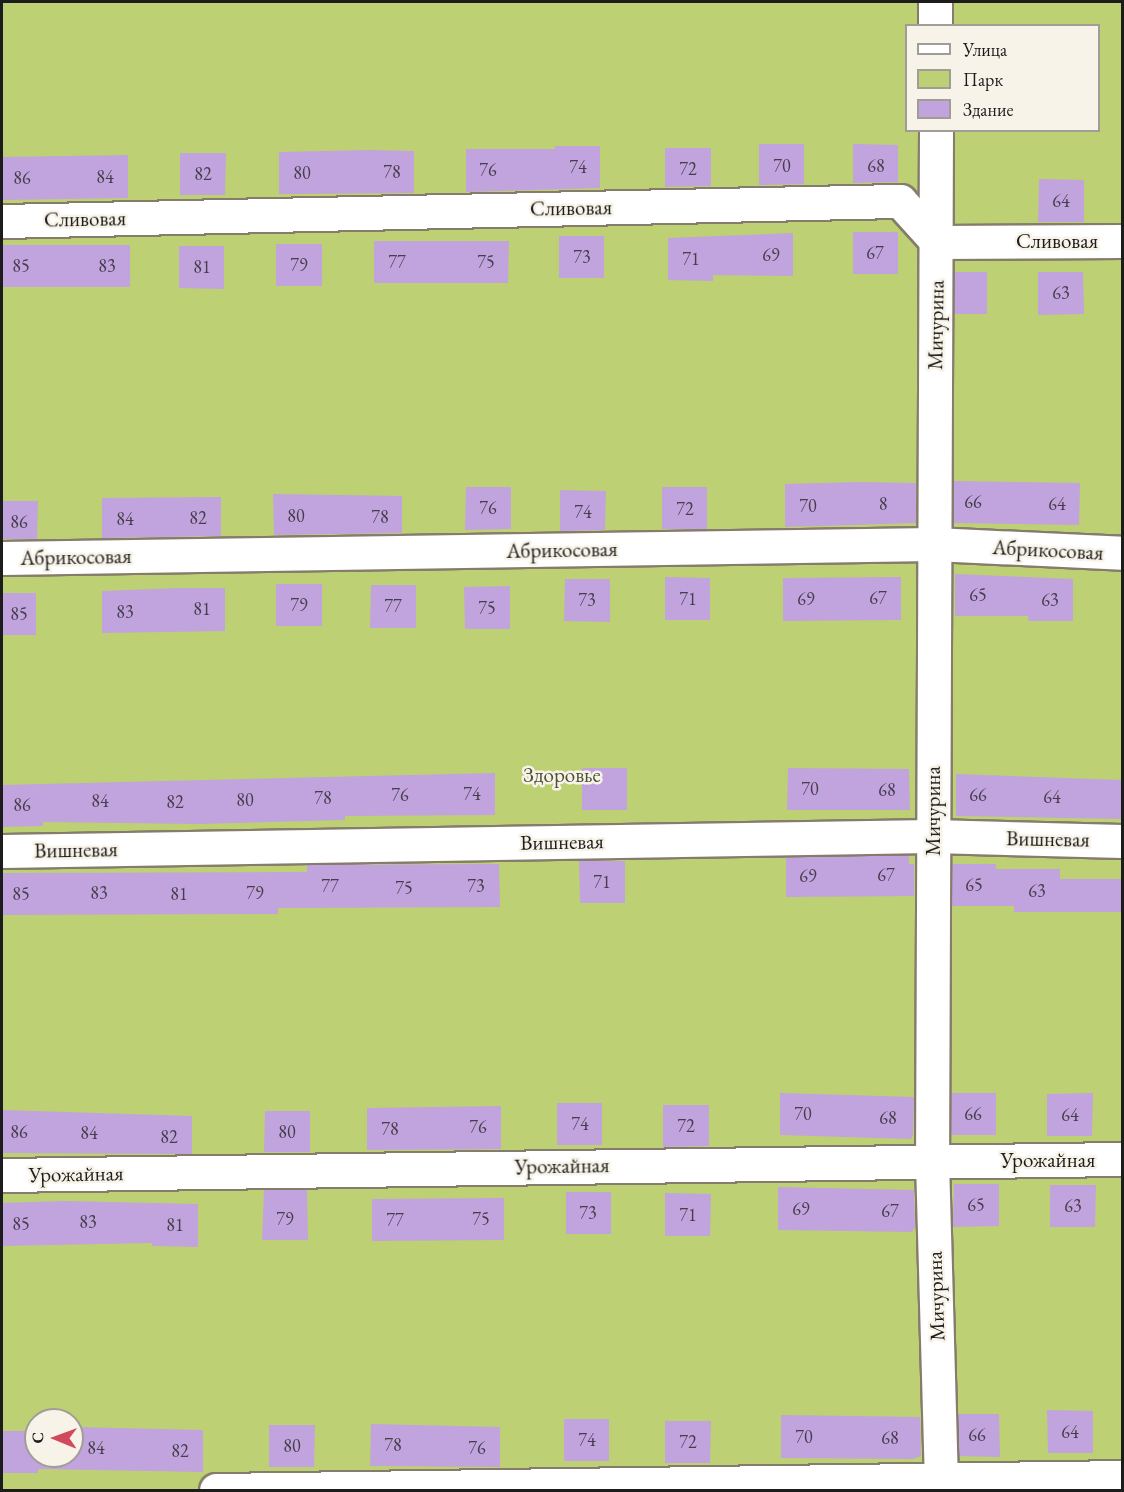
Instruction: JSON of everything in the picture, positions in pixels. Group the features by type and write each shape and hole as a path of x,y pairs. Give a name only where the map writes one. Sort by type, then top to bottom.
{"street":[{"path":"934,2 935,24"},
{"name":"Мичурина","path":"936,132 932,1161 941,1486"},
{"name":"Сливовая","path":"2,221 900,201 937,242 1122,241"},
{"name":"Абрикосовая","path":"2,558 934,544 1122,553"},
{"name":"Вишневая","path":"2,851 932,836 1122,841"},
{"name":"Урожайная","path":"2,1175 1122,1159"},
{"path":"216,1491 941,1486 1122,1477"}],"green space":[{"name":"Здоровье","path":"2,2 1122,2 1122,1490 2,1490"}],"building":[{"path":"759,144 804,144 804,184 759,185"},
{"path":"853,144 898,145 898,182 853,183"},
{"path":"555,146 600,146 600,188 466,192 466,149 555,149"},
{"path":"665,148 711,148 711,186 665,187"},
{"path":"414,151 414,193 279,194 279,152"},
{"path":"180,153 226,153 225,195 180,195"},
{"path":"128,155 128,198 2,200 2,157"},
{"path":"1039,179 1084,180 1084,222 1038,222"},
{"path":"853,232 898,232 898,274 853,274"},
{"path":"793,233 793,276 713,275 713,281 668,280 668,238"},
{"path":"559,236 604,236 604,278 559,278"},
{"path":"374,241 509,241 508,283 374,283"},
{"path":"276,244 322,244 322,286 276,286"},
{"path":"2,245 130,245 130,287 2,287"},
{"path":"179,246 224,246 224,289 179,288"},
{"path":"954,272 987,272 987,314 954,314"},
{"path":"1038,272 1083,272 1084,314 1038,315"},
{"path":"953,481 1080,483 1079,525 953,523"},
{"path":"916,483 916,523 785,527 785,484"},
{"path":"466,487 511,487 511,529 465,530"},
{"path":"662,487 707,487 707,529 662,529"},
{"path":"560,490 606,491 605,530 560,531"},
{"path":"273,494 402,496 402,533 274,535"},
{"path":"221,497 221,536 102,538 102,498"},
{"path":"2,501 38,501 37,539 2,539"},
{"path":"955,574 1073,579 1073,621 1028,621 1028,616 955,616"},
{"path":"665,577 710,578 710,620 665,620"},
{"path":"901,577 901,620 783,621 783,578"},
{"path":"565,579 610,579 610,622 564,621"},
{"path":"276,584 322,584 322,626 276,626"},
{"path":"371,585 416,585 416,628 370,628"},
{"path":"510,586 510,629 465,629 464,587"},
{"path":"225,588 225,631 102,633 102,591"},
{"path":"2,593 36,593 36,635 2,635"},
{"path":"582,768 627,768 627,810 582,810"},
{"path":"788,768 909,769 910,810 787,810"},
{"path":"495,773 495,815 345,816 345,820 198,824 43,822 43,826 2,827 2,785"},
{"path":"956,774 1122,780 1122,819 956,816"},
{"path":"909,855 909,864 914,864 914,896 786,897 786,857"},
{"path":"579,861 625,861 625,903 580,903"},
{"path":"499,864 500,907 278,908 278,914 2,915 2,873 307,872 307,865"},
{"path":"952,864 996,864 996,869 1060,869 1060,879 1122,879 1122,912 1014,912 1014,906 952,906"},
{"path":"780,1093 914,1097 913,1135 911,1139 780,1135"},
{"path":"951,1093 996,1093 996,1135 951,1135"},
{"path":"1093,1093 1092,1136 1047,1136 1047,1094"},
{"path":"557,1103 602,1103 602,1145 557,1145"},
{"path":"663,1105 709,1105 709,1146 663,1147"},
{"path":"501,1106 501,1149 367,1150 367,1108"},
{"path":"2,1110 192,1116 192,1154 2,1153"},
{"path":"265,1111 310,1111 310,1152 264,1152"},
{"path":"954,1184 999,1184 999,1226 953,1227"},
{"path":"1050,1185 1096,1185 1095,1227 1050,1227"},
{"path":"778,1187 914,1190 915,1227 912,1232 778,1230"},
{"path":"307,1189 308,1240 262,1240 264,1190"},
{"path":"566,1192 611,1192 611,1234 566,1234"},
{"path":"665,1193 711,1194 710,1236 665,1236"},
{"path":"504,1198 504,1240 372,1241 372,1199"},
{"path":"65,1201 198,1204 198,1247 152,1246 152,1243 2,1246 2,1203"},
{"path":"1047,1410 1093,1411 1093,1453 1048,1453"},
{"path":"958,1414 999,1414 1000,1457 959,1456"},
{"path":"781,1415 920,1417 921,1456 913,1459 781,1458"},
{"path":"564,1419 609,1419 609,1461 564,1461"},
{"path":"665,1421 711,1421 710,1463 665,1463"},
{"path":"371,1424 500,1427 500,1467 370,1466"},
{"path":"269,1425 315,1425 314,1467 269,1467"},
{"path":"84,1427 203,1430 203,1472 38,1469 38,1473 2,1473 2,1431 24,1431 24,1468 84,1468"}]}
